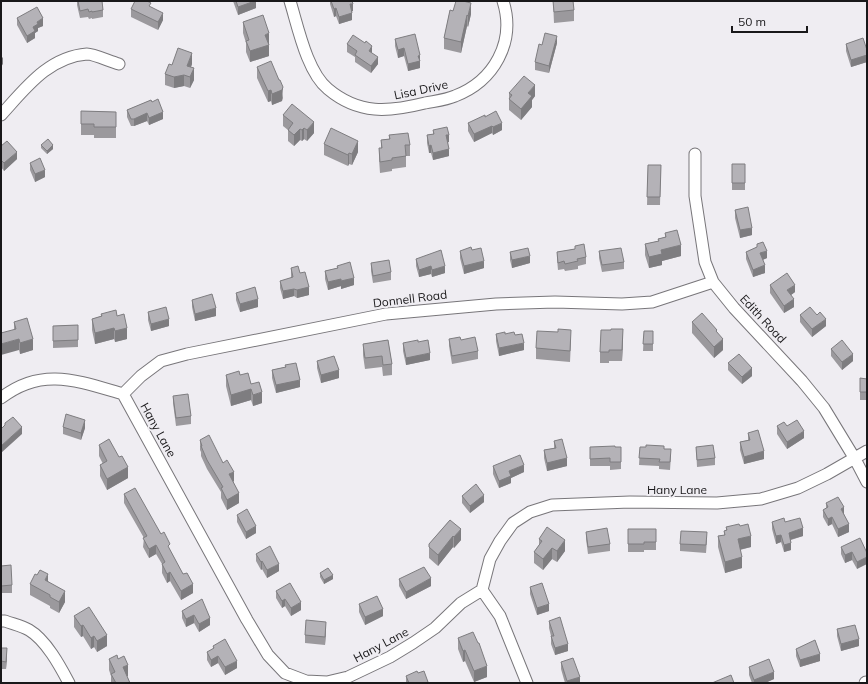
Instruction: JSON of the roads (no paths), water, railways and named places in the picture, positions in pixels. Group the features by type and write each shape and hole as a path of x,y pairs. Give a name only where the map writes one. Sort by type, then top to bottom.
{"street":[{"name":"Lisa Drive","path":"290,1 311,66 327,88 348,103 375,110 402,109 455,96 478,84 494,67 505,45 507,14 504,1"},
{"path":"1,115 40,73 62,60 88,54 119,64"},
{"name":"Edith Road","path":"696,154 694,196 706,262 713,282 734,308 802,381 824,408 867,482"},
{"name":"Donnell Road","path":"123,394 141,376 161,361 187,354 386,314 496,304 555,302 622,304 652,302 713,282"},
{"path":"1,398 12,389 31,382 52,378 77,380 123,394"},
{"name":"Hany Lane","path":"123,394 268,655 285,673 306,682 327,682 348,677 390,657 435,628 461,603 482,590 490,559 500,541 513,523 530,512 552,505 630,502 717,503 761,499 798,488 867,452"},
{"path":"482,590 500,616 527,683"},
{"path":"1,621 5,621 29,630 42,641 61,667 69,683"}]}
